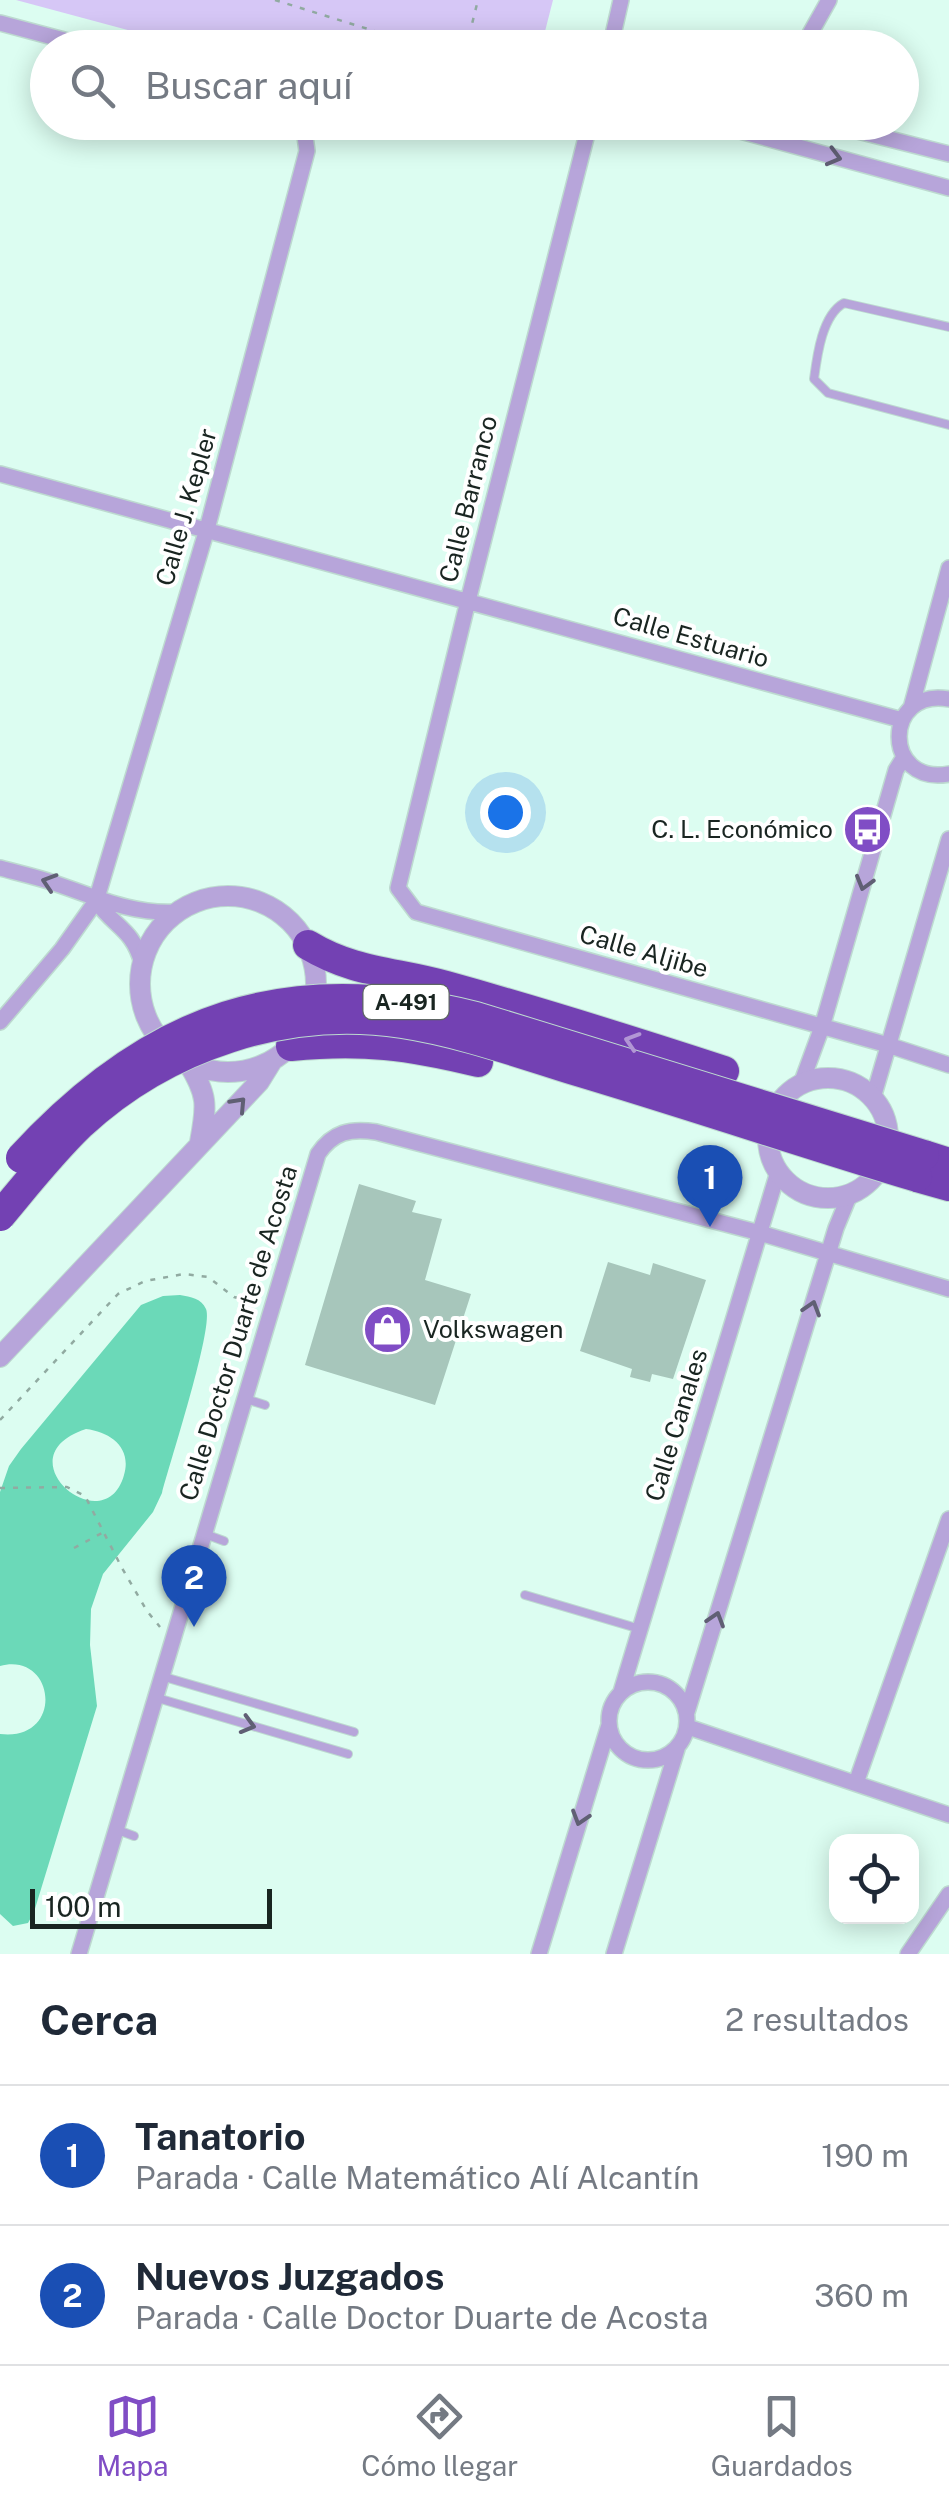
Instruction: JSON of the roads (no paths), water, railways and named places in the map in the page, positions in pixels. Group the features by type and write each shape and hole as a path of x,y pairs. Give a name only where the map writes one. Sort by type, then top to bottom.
{"highway":[{"path":"282,1053 338,1041 386,1043 478,1062 704,1131 791,1151 842,1143 826,1112 724,1071 512,1004 436,983 356,968 308,945"},
{"name":"A-491","path":"0,1183 78,1100 152,1047 236,1013 324,999 386,999 476,1017 842,1143"},
{"name":"A-491","path":"0,1216 80,1125 149,1073 229,1038 314,1020 372,1019 432,1028 711,1112 930,1165 949,1186"}],"street":[{"path":"614,30 621,0"},
{"path":"812,30 830,0"},
{"path":"0,24 30,32"},
{"name":"Calle J. Kepler","path":"0,1022 7,1001 62,949 96,901 207,530 307,151 305,140"},
{"name":"Calle Barranco","path":"398,888 585,140"},
{"path":"772,140 949,188"},
{"path":"893,140 949,154"},
{"name":"Calle Estuario","path":"0,474 906,714"},
{"path":"949,568 898,739 904,757 926,774 949,774"},
{"path":"906,714 932,697 949,699"},
{"path":"802,1084 832,1078 847,1081 873,1098 882,1112 888,1144 876,1174 850,1194 834,1198 802,1192 778,1172 768,1140 770,1123 777,1107 802,1084 896,770 904,757"},
{"path":"873,1098 949,839"},
{"path":"0,868 54,883 96,901 114,902 144,912 177,912"},
{"name":"Calle Aljibe","path":"398,888 416,912 949,1065"},
{"path":"0,1358 259,1082 307,1024 316,998 316,971 308,945 282,913 245,896 204,898 177,912 155,933 142,962 142,1006 151,1029 167,1049 188,1063 209,1070 252,1069 282,1053"},
{"path":"96,901 136,941 142,962"},
{"path":"188,1063 203,1087 207,1107 200,1142"},
{"name":"Calle Doctor Duarte de Acosta","path":"78,1954 318,1154 336,1135 360,1129 760,1232"},
{"name":"Calle Canales","path":"621,1692 778,1172"},
{"path":"614,1954 850,1194"},
{"path":"760,1232 949,1289"},
{"path":"856,1784 949,1519"},
{"path":"538,1954 612,1705 621,1692 636,1684 662,1684 680,1696 688,1720"},
{"path":"688,1720 949,1815"},
{"path":"609,1724 614,1742 634,1758 654,1760 677,1749"},
{"path":"908,1954 949,1894"}],"lane":[{"path":"949,326 844,304 832,312 814,379 828,393 949,426"},
{"path":"244,1398 265,1405"},
{"path":"203,1534 224,1541"},
{"path":"194,1564 215,1570"},
{"path":"525,1595 640,1629"},
{"path":"160,1676 354,1732"},
{"path":"154,1698 348,1754"},
{"path":"115,1830 134,1836"}],"place":[{"name":"C. L. Económico","path":"868,829"},
{"name":"Tanatorio","path":"710,1227"},
{"name":"Volkswagen","path":"388,1329"},
{"name":"Nuevos Juzgados","path":"194,1627"}]}
